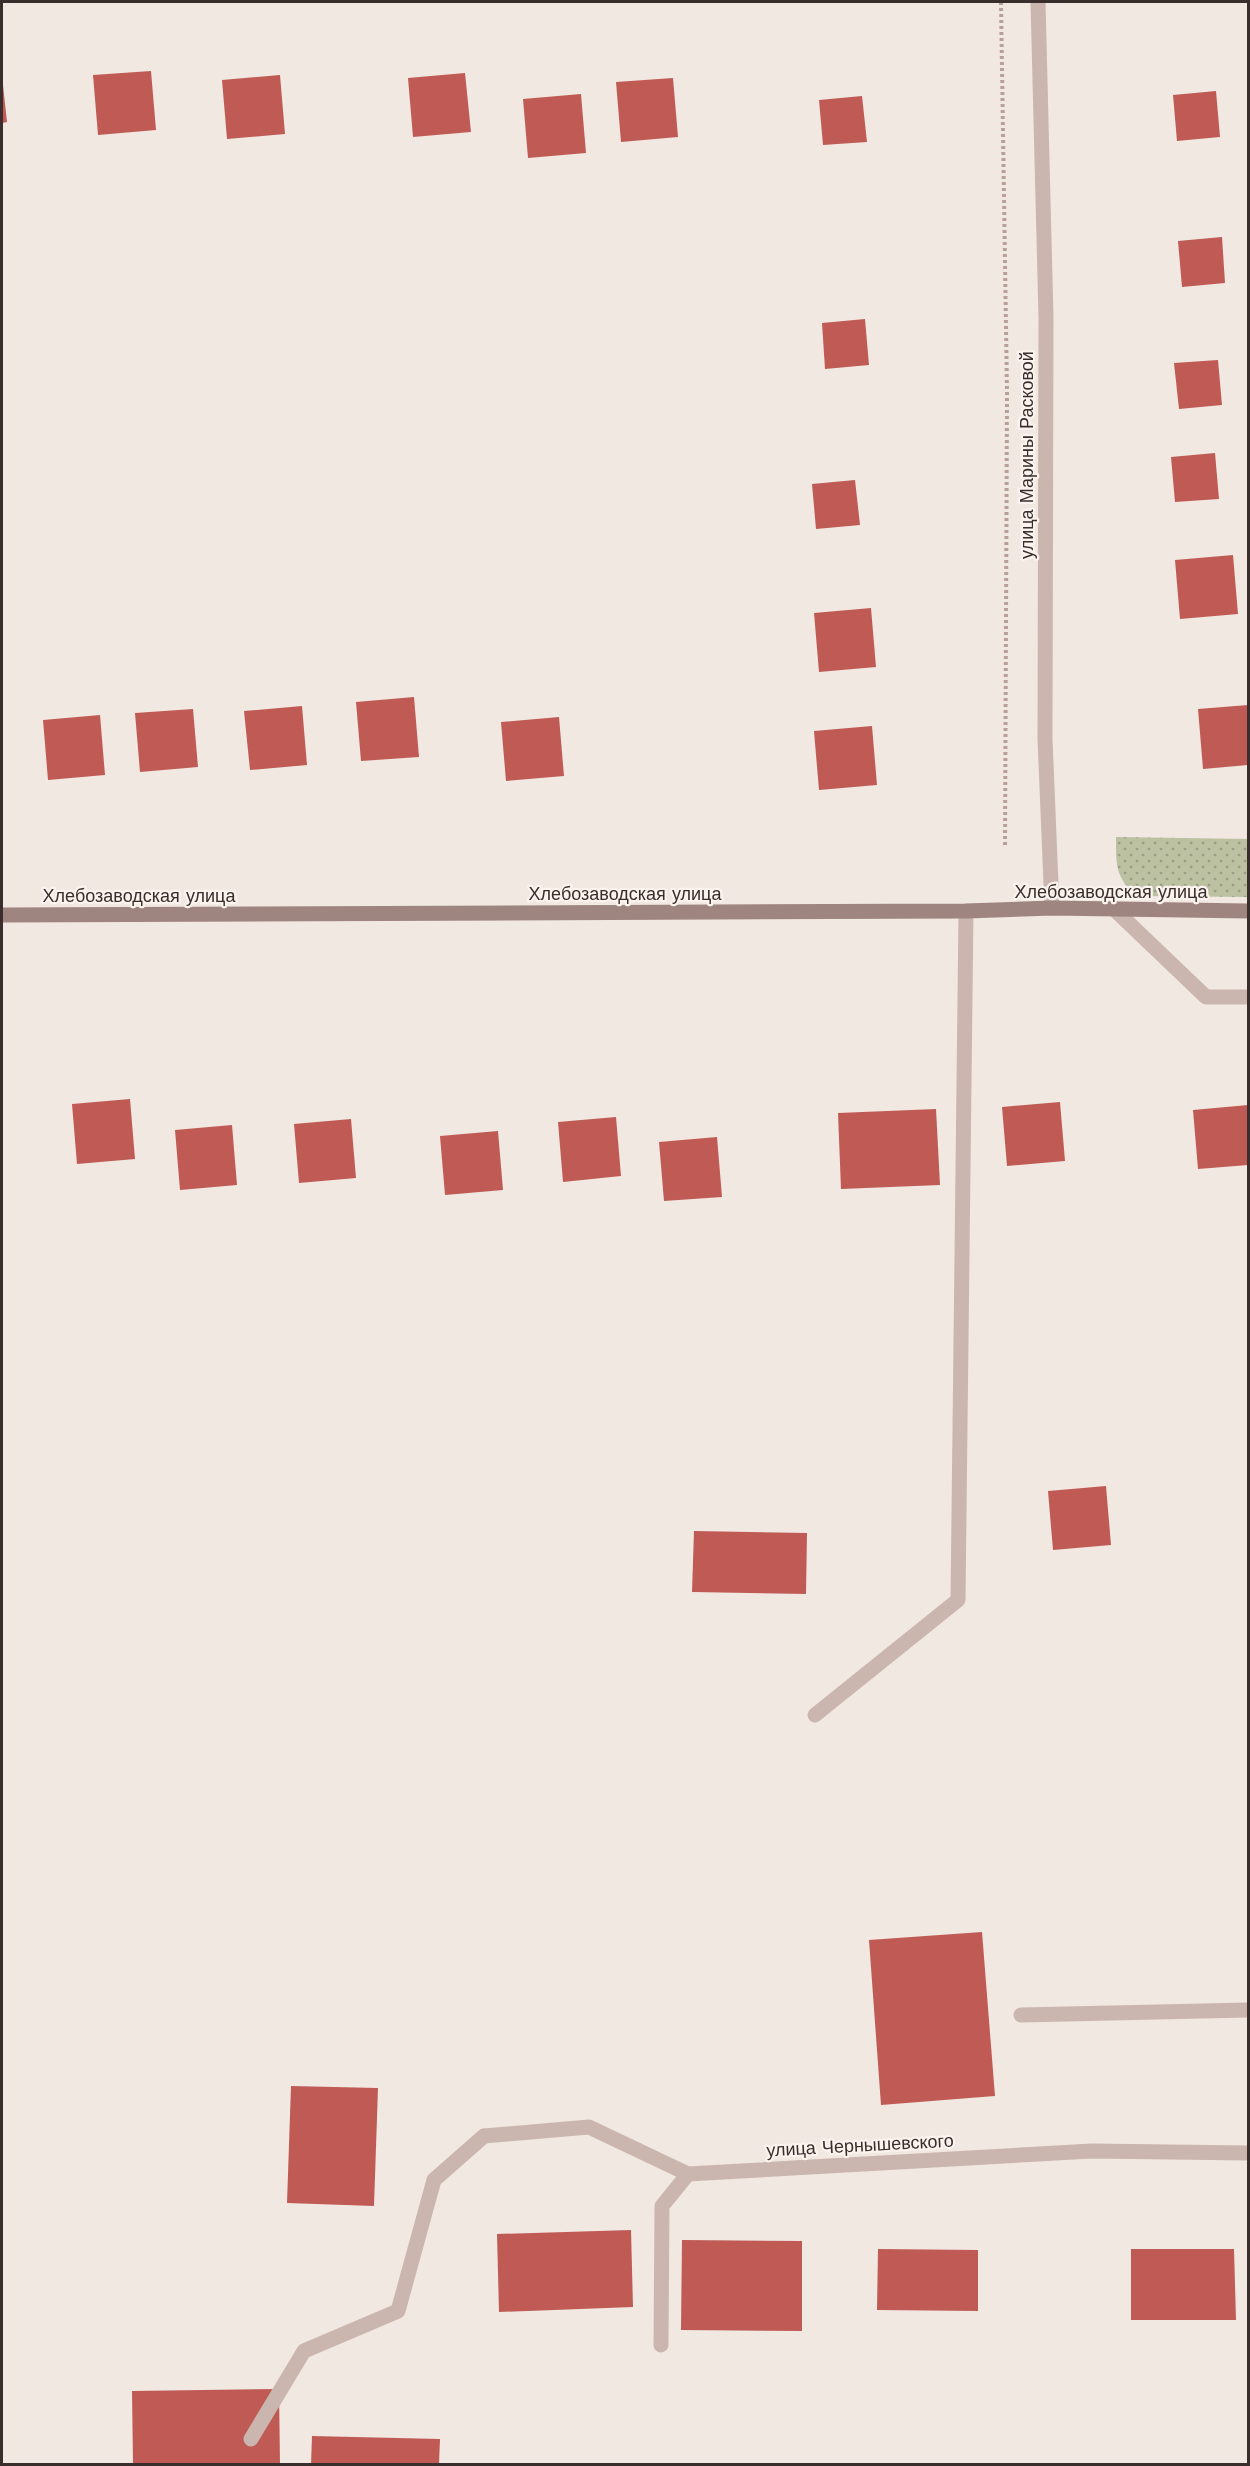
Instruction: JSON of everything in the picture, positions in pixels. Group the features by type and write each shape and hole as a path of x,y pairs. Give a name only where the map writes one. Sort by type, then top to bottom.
{"street":[{"name":"улица Марины Расковой","path":"1038,2 1046,317 1045,739 1052,908"},
{"name":"Хлебозаводская улица","path":"2,915 966,911 1052,908 1248,911"},
{"path":"1115,910 1206,997 1248,997"},
{"path":"814,1715 958,1600 966,911"},
{"path":"1022,2015 1248,2010"},
{"name":"улица Чернышевского","path":"251,2439 304,2351 398,2311 434,2180 484,2136 589,2127 688,2174 1092,2151 1248,2153"},
{"path":"661,2345 662,2206 688,2174"}],"path":[{"path":"1001,2 1007,392 1005,848"}],"green space":[{"path":"1116,837 1248,839 1248,897 1137,896 1124,883 1118,870"}],"building":[{"path":"151,71 156,130 98,135 93,75"},
{"path":"465,73 471,132 413,137 408,78"},
{"path":"280,75 285,134 227,139 222,80"},
{"path":"2,76 7,122 2,123"},
{"path":"673,78 678,137 621,142 616,82"},
{"path":"1216,91 1220,137 1177,141 1173,95"},
{"path":"581,94 586,153 528,158 523,99"},
{"path":"862,96 867,142 823,145 819,100"},
{"path":"1222,237 1225,283 1182,287 1178,241"},
{"path":"865,319 869,365 825,369 822,323"},
{"path":"1218,360 1222,405 1179,409 1174,363"},
{"path":"1215,453 1219,499 1175,502 1171,457"},
{"path":"855,480 860,525 816,529 812,484"},
{"path":"1233,555 1238,614 1180,619 1175,560"},
{"path":"871,608 876,667 819,672 814,613"},
{"path":"414,697 419,757 361,761 356,702"},
{"path":"1248,705 1248,765 1203,769 1198,709"},
{"path":"302,706 307,765 250,770 244,711"},
{"path":"193,709 198,767 140,772 135,713"},
{"path":"100,715 105,775 48,780 43,720"},
{"path":"559,717 564,776 506,781 501,722"},
{"path":"872,726 877,785 819,790 814,731"},
{"path":"130,1099 135,1159 77,1164 72,1104"},
{"path":"1060,1102 1065,1161 1007,1166 1002,1107"},
{"path":"1248,1105 1248,1165 1198,1169 1193,1110"},
{"path":"936,1109 940,1185 841,1189 838,1113"},
{"path":"616,1117 621,1176 563,1182 558,1122"},
{"path":"351,1119 356,1178 299,1183 294,1124"},
{"path":"232,1125 237,1185 180,1190 175,1130"},
{"path":"498,1131 503,1190 445,1195 440,1136"},
{"path":"717,1137 722,1197 664,1201 659,1142"},
{"path":"1106,1486 1111,1545 1053,1550 1048,1491"},
{"path":"694,1531 807,1533 806,1594 692,1592"},
{"path":"982,1932 995,2096 881,2105 869,1940"},
{"path":"291,2086 378,2088 374,2206 287,2203"},
{"path":"631,2230 633,2307 499,2312 497,2234"},
{"path":"682,2240 802,2241 802,2331 681,2330"},
{"path":"878,2249 978,2250 978,2311 877,2310"},
{"path":"1131,2249 1234,2249 1236,2320 1131,2320"},
{"path":"279,2389 280,2464 133,2464 132,2391"},
{"path":"312,2436 440,2439 439,2464 311,2464"}]}
